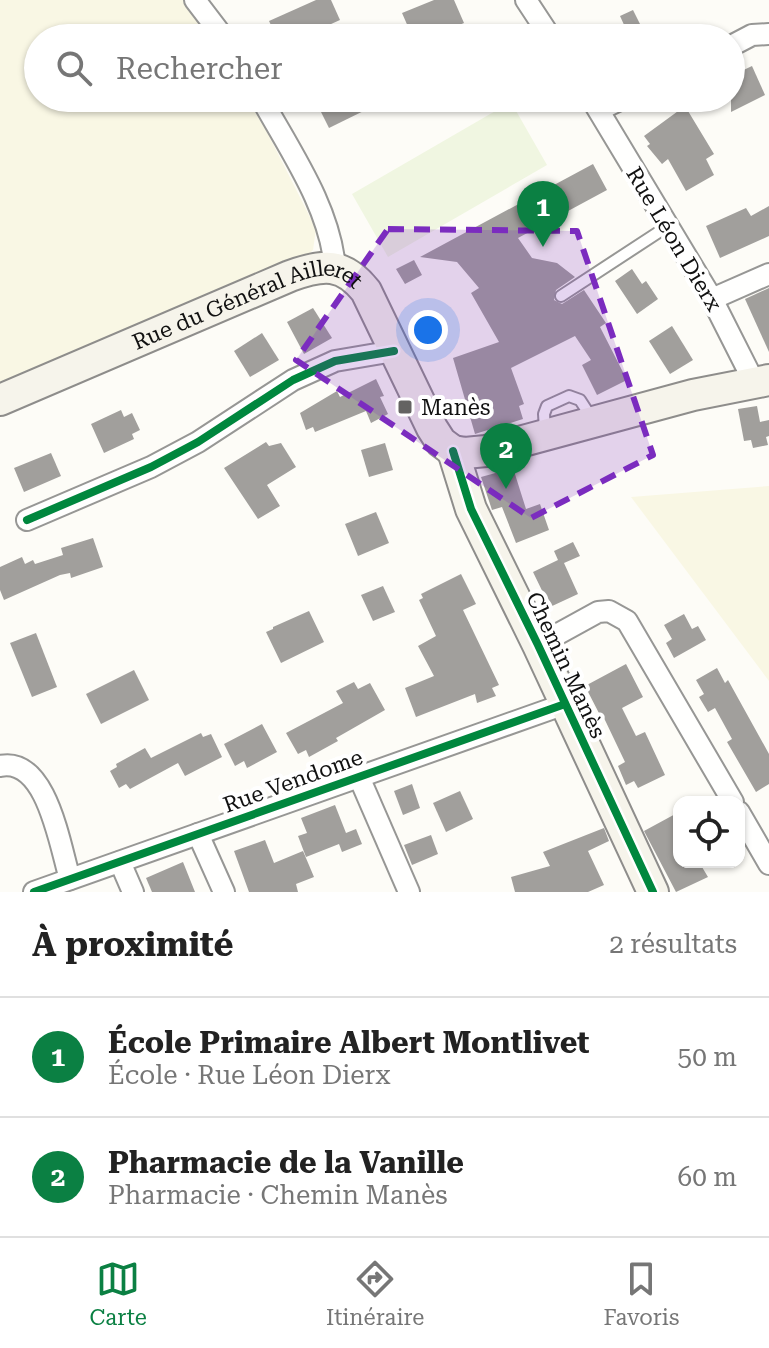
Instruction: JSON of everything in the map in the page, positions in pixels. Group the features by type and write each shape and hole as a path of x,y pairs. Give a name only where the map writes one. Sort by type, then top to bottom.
{"main road":[{"name":"Rue du Général Ailleret","path":"0,400 290,276 315,267 335,268 354,277 366,291 432,428 441,442 453,451"},
{"path":"453,451 486,451 693,395 762,381"},
{"name":"Chemin Manès","path":"453,451 471,509 653,892"}],"street":[{"path":"195,0 213,24"},
{"path":"526,0 542,24"},
{"path":"745,39 769,34"},
{"path":"269,112 323,213 333,241 335,268"},
{"name":"Rue Léon Dierx","path":"600,112 762,381"},
{"path":"712,299 769,274"},
{"path":"27,520 151,467 198,442 293,380 335,361 394,351"},
{"path":"538,645 598,612 609,611 627,621 729,796"},
{"name":"Rue Vendome","path":"34,892 565,704"},
{"path":"0,766 23,770 35,779 45,793 70,879"},
{"path":"359,777 409,892"},
{"path":"745,822 769,864"},
{"path":"198,834 224,892"},
{"path":"120,862 133,892"}],"lane":[{"path":"561,296 668,226"}],"highlighted area":[{"path":"388,229 577,231 653,455 531,518 296,360"}],"shaded area":[{"path":"0,0 184,0 200,24 24,24 24,112 255,112 316,229 313,250 304,258 0,384"},
{"path":"769,486 769,681 631,497"}],"green space":[{"path":"494,112 517,112 547,165 388,257 352,194"}],"building":[{"path":"316,0 331,0 340,20 331,24 270,24 269,21"},
{"path":"434,0 454,0 464,23 407,24 402,13"},
{"path":"633,10 640,24 624,24 620,16"},
{"path":"752,66 765,95 745,105 745,69"},
{"path":"321,112 362,112 329,128"},
{"path":"677,112 689,112 714,154 706,159 714,175 686,191 668,159 662,164 647,146 650,144 644,136"},
{"path":"593,164 607,190 518,238 532,258 557,263 575,277 556,290 554,300 562,304 584,290 606,323 600,327 627,380 597,395 582,365 591,360 575,336 511,368 524,404 519,406 523,419 475,434 453,358 499,342 471,293 479,288 457,262 420,257"},
{"path":"769,206 769,236 720,258 706,226 746,208 751,216"},
{"path":"414,260 422,275 405,284 396,269"},
{"path":"632,269 642,284 646,281 658,299 637,314 615,281"},
{"path":"769,288 769,352 745,299"},
{"path":"313,308 332,338 304,354 287,322"},
{"path":"672,326 693,360 670,374 649,341"},
{"path":"262,333 279,360 250,377 234,351"},
{"path":"376,379 388,414 371,423 366,411 315,432 313,427 306,430 300,413 337,391 340,397"},
{"path":"757,406 760,422 769,420 769,436 766,437 768,445 753,448 751,440 744,441 738,409"},
{"path":"121,410 124,417 132,413 140,430 132,434 134,439 104,453 91,424"},
{"path":"266,442 269,446 281,443 296,467 267,485 280,506 258,519 224,468"},
{"path":"385,443 393,470 369,477 361,450"},
{"path":"51,453 61,476 24,492 14,468"},
{"path":"510,469 514,471 526,509 540,504 549,530 516,543 502,507 492,510 481,477"},
{"path":"376,512 389,543 358,556 345,524"},
{"path":"93,538 103,567 71,578 70,573 60,575 4,600 0,590 0,567 22,557 25,564 33,560 35,564 63,555 61,548"},
{"path":"573,542 580,556 564,563 578,594 550,607 533,572 558,560 554,551"},
{"path":"461,574 476,604 463,610 499,685 492,688 496,696 477,703 475,694 416,717 405,688 434,676 418,646 436,636 419,600 423,598 421,594"},
{"path":"383,586 395,612 373,621 361,595"},
{"path":"309,611 324,642 281,663 266,632"},
{"path":"684,614 692,629 698,626 706,640 674,658 666,643 672,639 664,625"},
{"path":"36,633 57,687 32,697 10,643"},
{"path":"626,664 643,697 622,708 636,736 645,732 665,775 638,788 634,781 626,785 618,766 625,762 585,686"},
{"path":"717,668 725,683 728,680 769,754 769,784 756,792 727,742 732,739 715,708 708,712 699,697 704,694 696,680"},
{"path":"134,670 149,700 101,724 86,694"},
{"path":"354,682 358,689 370,683 385,710 309,757 306,750 298,754 286,733 343,703 336,691"},
{"path":"262,724 277,752 247,768 244,761 235,766 224,744"},
{"path":"201,733 203,737 211,734 222,757 185,776 178,763 130,789 126,784 119,788 110,771 117,767 116,764 145,748 151,758"},
{"path":"412,784 420,808 403,815 394,791"},
{"path":"460,791 473,819 446,832 433,803"},
{"path":"335,805 346,833 356,829 362,844 342,852 339,844 306,857 298,836 307,833 301,818"},
{"path":"673,815 673,868 703,868 708,877 676,892 644,831"},
{"path":"604,828 609,841 588,851 604,885 588,892 515,892 511,877 550,866 543,852"},
{"path":"431,835 438,854 412,865 404,845"},
{"path":"265,840 274,863 303,851 314,877 296,884 298,892 249,892 234,851"},
{"path":"183,862 195,892 152,892 146,878"}],"cycle path":[{"path":"27,520 151,467 198,442 293,380 335,361 394,351"},
{"path":"453,451 471,509 653,892"},
{"path":"34,892 565,704"}],"place":[{"name":"École Primaire Albert Montlivet","path":"543,247"},
{"name":"Manès","path":"405,407"},
{"name":"Pharmacie de la Vanille","path":"506,489"}]}
